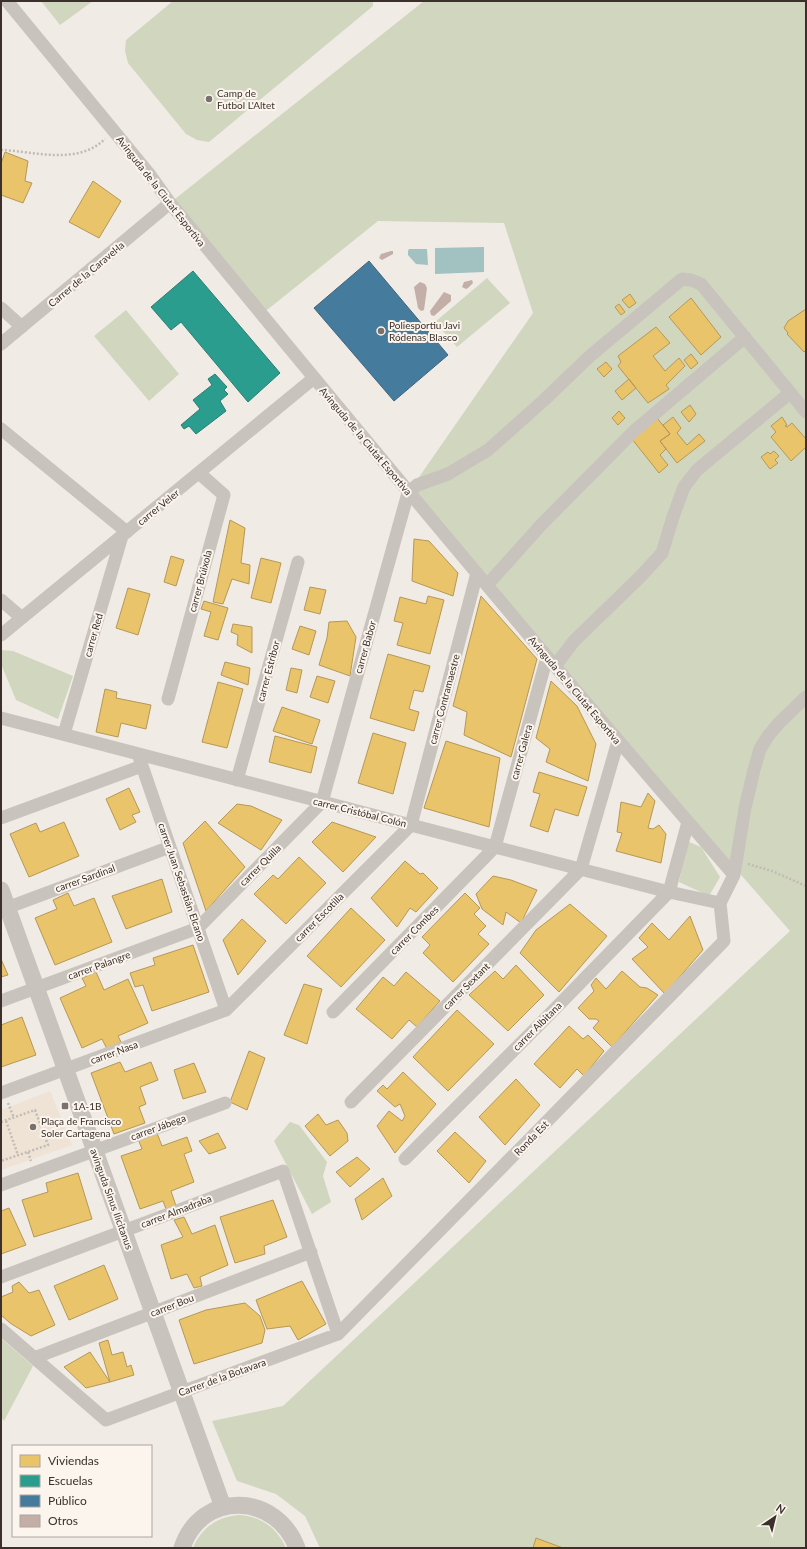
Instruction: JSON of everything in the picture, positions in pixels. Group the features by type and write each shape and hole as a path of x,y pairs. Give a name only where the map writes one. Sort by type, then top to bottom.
{"street":[{"name":"Avinguda de la Ciutat Esportiva","path":"7,1 150,175 170,203 408,493 478,573 618,741 734,875"},
{"name":"Carrer de la Caravel·la","path":"1,344 170,203"},
{"path":"408,493 417,485 448,474 488,450 555,390 590,356 682,279 691,280 701,284 806,412"},
{"path":"1,308 22,327"},
{"path":"487,585 633,432 745,337"},
{"name":"carrer Veler","path":"1,635 314,378"},
{"path":"551,661 642,576 662,553 684,487 697,470 790,393"},
{"path":"1,429 124,534"},
{"name":"carrer Brúixola","path":"168,699 224,495 199,473"},
{"name":"carrer Babor","path":"322,802 408,493"},
{"name":"carrer Red","path":"64,734 124,534"},
{"name":"carrer Estribor","path":"237,780 298,562"},
{"name":"carrer Contramaestre","path":"412,825 478,573"},
{"path":"1,600 22,618"},
{"name":"carrer Galera","path":"495,847 551,661"},
{"path":"720,903 734,875 747,800 760,749 768,736 779,723 806,697"},
{"name":"carrer Cristóbal Colón","path":"1,718 64,734 140,760 237,780 668,892 720,903"},
{"path":"581,869 618,741"},
{"path":"1,818 140,760"},
{"name":"carrer Juan Sebastián Elcano","path":"140,760 226,1010"},
{"name":"carrer Quilla","path":"198,928 322,802"},
{"path":"668,892 688,822"},
{"name":"carrer Escotilla","path":"226,1010 412,825"},
{"name":"carrer Sardinal","path":"4,908 170,847"},
{"name":"carrer Combes","path":"333,1012 495,847"},
{"name":"carrer Sextant","path":"351,1102 581,869"},
{"name":"avinguda Sinus Ilicitanus","path":"1,890 4,908 66,1069 223,1507"},
{"name":"carrer Albitana","path":"405,1159 542,1022 668,892"},
{"name":"Ronda Est","path":"338,1334 724,941 720,903"},
{"name":"carrer Palangre","path":"1,1001 198,928"},
{"name":"carrer Nasa","path":"1,1094 226,1010"},
{"name":"carrer Jábega","path":"1,1185 225,1103"},
{"name":"carrer Almadraba","path":"1,1277 283,1171 311,1252"},
{"path":"311,1252 338,1334"},
{"name":"carrer Bou","path":"34,1358 311,1252"},
{"path":"1,1329 34,1358"},
{"name":"Carrer de la Botavara","path":"34,1358 106,1420 338,1334"},
{"path":"182,1548 186,1538 198,1522 206,1516 223,1507 242,1505 251,1506 268,1513 283,1524 294,1539 297,1548"}],"path":[{"path":"1,150 15,150 57,156 97,147 114,131"},
{"path":"736,860 772,871 806,886"},
{"path":"1,1122 36,1110 48,1145 1,1161"},
{"path":"6,1121 18,1155"}],"green space":[{"path":"41,1 93,1 60,25"},
{"name":"Camp de Futbol L'Altet","path":"173,1 373,1 373,6 209,142 197,140 186,134 128,63 125,51 126,40"},
{"path":"424,1 806,1 806,1548 320,1548 305,1516 276,1494 237,1481 212,1421 283,1406 790,931 408,493 533,313 504,223 378,221 262,314 170,203"},
{"path":"487,278 510,303 457,347 435,322"},
{"path":"126,310 179,374 149,401 94,336"},
{"path":"1,650 13,651 73,676 58,719 16,700 1,664"},
{"path":"687,841 701,847 720,877 709,896 679,882"},
{"path":"290,1122 299,1125 327,1162 323,1176 331,1202 312,1214 274,1141"},
{"path":"1,1338 33,1366 4,1421 1,1417"},
{"path":"240,1515 255,1518 268,1525 278,1535 286,1548 193,1548 196,1541 211,1524 224,1518"}],"shaded area":[{"name":"Plaça de Francisco Soler Cartagena","path":"50,1091 72,1145 1,1170 1,1110"}],"water":[{"path":"484,247 484,272 435,274 435,248"},
{"path":"409,249 427,249 428,265 416,264 408,255"}],"building: Viviendas":[{"path":"5,152 28,161 25,181 32,183 23,203 1,195 1,164"},
{"path":"93,181 121,201 99,238 69,222"},
{"path":"630,294 636,303 629,308 622,300"},
{"path":"691,298 721,337 701,355 669,317"},
{"path":"619,304 625,312 621,315 615,307"},
{"path":"806,309 806,350 804,352 787,334 788,333 784,328 788,321"},
{"path":"656,327 670,343 653,356 665,371 679,358 685,366 666,385 669,389 648,403 618,366 621,362 618,356"},
{"path":"691,354 698,363 691,369 684,360"},
{"path":"606,362 612,369 604,377 597,369"},
{"path":"629,379 636,388 622,400 615,391"},
{"path":"690,405 696,414 689,422 681,412"},
{"path":"619,411 625,418 618,425 612,418"},
{"path":"673,417 681,428 677,433 687,445 699,434 705,441 677,463 660,441 670,434 663,425"},
{"path":"782,417 787,425 785,426 787,427 792,423 806,439 806,447 791,461 771,437 776,432 771,426"},
{"path":"657,418 670,434 660,441 666,449 660,455 668,465 659,473 632,439"},
{"path":"774,451 779,456 775,460 778,463 770,469 761,457 768,452 770,454"},
{"path":"230,520 245,528 241,563 250,565 249,584 232,579 223,604 213,602"},
{"path":"414,539 429,541 458,573 453,596 412,581"},
{"path":"171,556 184,560 176,586 164,582"},
{"path":"261,558 281,563 271,603 251,598"},
{"path":"310,587 326,590 320,614 304,610"},
{"path":"128,588 150,594 138,635 116,628"},
{"path":"428,596 444,600 430,654 397,645 403,623 394,621 400,597 426,604"},
{"path":"481,596 537,659 511,757 464,735 467,712 453,706"},
{"path":"204,601 228,608 218,640 204,636 211,612 201,609"},
{"path":"347,621 356,637 350,676 319,665 327,638 329,622"},
{"path":"233,624 252,627 252,653 237,645 238,635 231,632"},
{"path":"300,626 316,631 309,655 292,649"},
{"path":"388,654 430,666 423,692 414,690 409,709 419,712 414,731 370,718"},
{"path":"225,662 250,668 248,685 221,675"},
{"path":"291,668 302,670 297,693 286,690"},
{"path":"317,676 335,681 328,703 310,697"},
{"path":"551,681 577,706 596,744 588,781 546,762 550,749 536,738"},
{"path":"218,682 243,689 227,748 202,742"},
{"path":"105,689 117,692 116,698 151,705 146,729 121,723 118,737 96,732"},
{"path":"282,707 320,720 312,744 273,731"},
{"path":"373,733 406,743 393,794 358,783"},
{"path":"275,736 317,747 311,773 269,762"},
{"path":"446,741 500,758 489,827 424,808"},
{"path":"539,772 587,787 578,816 555,809 548,832 530,826 540,794 533,792"},
{"path":"129,788 140,812 132,815 136,822 120,830 106,799"},
{"path":"648,793 655,801 648,828 653,829 659,825 666,834 661,863 616,851 622,833 617,832 621,802 641,807"},
{"path":"237,804 251,806 282,820 261,850 218,823"},
{"path":"205,821 245,867 206,911 183,843"},
{"path":"64,822 79,856 29,877 10,834 36,823 40,832"},
{"path":"332,822 376,837 343,872 312,842"},
{"path":"299,857 326,883 286,924 254,894 273,875 278,879"},
{"path":"405,861 420,874 423,873 438,888 416,912 410,908 397,927 371,898"},
{"path":"493,876 511,880 537,890 521,923 506,912 503,925 482,909 476,894"},
{"path":"162,879 172,912 126,929 112,896"},
{"path":"68,893 74,906 94,898 112,942 55,965 35,918 57,909 53,900"},
{"path":"465,893 480,908 474,914 486,926 478,934 489,944 453,982 423,953 430,945 422,937"},
{"path":"570,904 607,936 559,992 520,953 536,930"},
{"path":"351,908 385,940 341,987 307,956"},
{"path":"690,916 703,950 665,994 632,959 648,947 639,938 652,923 669,940"},
{"path":"242,919 266,941 238,975 223,940"},
{"path":"193,945 209,992 152,1011 143,985 135,987 130,973 155,965 153,958"},
{"path":"1,959 8,975 1,977"},
{"path":"516,965 544,995 508,1031 469,995 495,971 503,979"},
{"path":"622,971 640,987 647,988 658,995 612,1047 593,1028 599,1021 596,1019 589,1019 578,1008 594,991 591,985 596,978 606,989"},
{"path":"96,972 104,990 128,979 148,1023 118,1036 121,1042 107,1049 102,1039 82,1048 60,998 86,986 82,978"},
{"path":"406,972 440,1001 417,1027 409,1020 392,1039 356,1009 383,977 394,986"},
{"path":"304,984 322,989 307,1044 284,1035"},
{"path":"457,1010 494,1044 448,1091 413,1057"},
{"path":"22,1017 36,1055 1,1067 1,1025"},
{"path":"569,1026 583,1039 588,1035 604,1051 584,1076 577,1069 560,1088 534,1064"},
{"path":"249,1051 265,1058 247,1110 230,1102"},
{"path":"120,1062 125,1072 151,1062 158,1080 140,1087 146,1104 139,1107 145,1123 114,1134 91,1073"},
{"path":"194,1063 206,1092 183,1099 174,1070"},
{"path":"403,1072 436,1104 395,1153 377,1126 389,1111 402,1121 405,1116 400,1104 395,1107 377,1091 383,1085 387,1089"},
{"path":"516,1079 540,1105 505,1145 479,1117"},
{"path":"318,1114 326,1125 338,1120 347,1133 348,1141 330,1156 305,1126"},
{"path":"455,1132 486,1161 469,1183 437,1151"},
{"path":"157,1133 162,1146 187,1137 192,1151 184,1154 194,1182 171,1191 176,1206 166,1209 163,1201 140,1209 121,1156 142,1149 138,1139"},
{"path":"218,1133 226,1148 209,1154 199,1141"},
{"path":"357,1157 370,1169 350,1187 336,1172"},
{"path":"78,1173 92,1219 34,1237 22,1200 48,1192 46,1183"},
{"path":"383,1178 392,1196 362,1220 355,1199"},
{"path":"273,1200 287,1237 264,1246 265,1254 235,1263 220,1217"},
{"path":"9,1208 26,1245 1,1254 1,1211"},
{"path":"184,1217 192,1234 215,1225 228,1265 200,1277 202,1286 194,1288 187,1274 171,1279 161,1245 183,1237 174,1220"},
{"path":"104,1265 118,1299 69,1320 54,1286"},
{"path":"302,1281 326,1324 298,1340 290,1326 267,1329 256,1300"},
{"path":"19,1282 29,1293 39,1290 55,1325 31,1336 10,1323 1,1315 1,1297 13,1292 12,1286"},
{"path":"245,1303 260,1316 265,1330 262,1343 194,1364 179,1320 206,1310"},
{"path":"108,1340 112,1355 123,1352 127,1367 131,1365 134,1375 110,1382 99,1343"},
{"path":"90,1352 110,1382 86,1388 64,1367"},
{"path":"536,1538 563,1548 533,1548"}],"building: Escuelas":[{"path":"193,271 280,373 248,402 181,322 171,330 151,307"},
{"path":"215,374 227,387 224,390 228,394 220,401 226,411 196,434 189,426 184,429 181,425 200,409 193,400 212,385 208,379"}],"building: Público":[{"name":"Poliesportiu Javi Ródenas Blasco","path":"369,261 448,355 394,401 314,308"}],"building: Otros":[{"path":"393,251 393,254 382,260 379,258 381,254"},
{"path":"472,280 473,283 468,288 466,289 462,287 464,282"},
{"path":"420,282 425,284 427,288 424,310 421,311 418,308 414,287"},
{"path":"444,292 451,295 451,301 434,316 431,315 430,311"}],"place":[{"name":"Camp de Futbol L'Altet","path":"209,99"},
{"name":"Poliesportiu Javi Ródenas Blasco","path":"381,331"},
{"name":"1A-1B","path":"65,1106"},
{"name":"Plaça de Francisco Soler Cartagena","path":"33,1127"}]}
